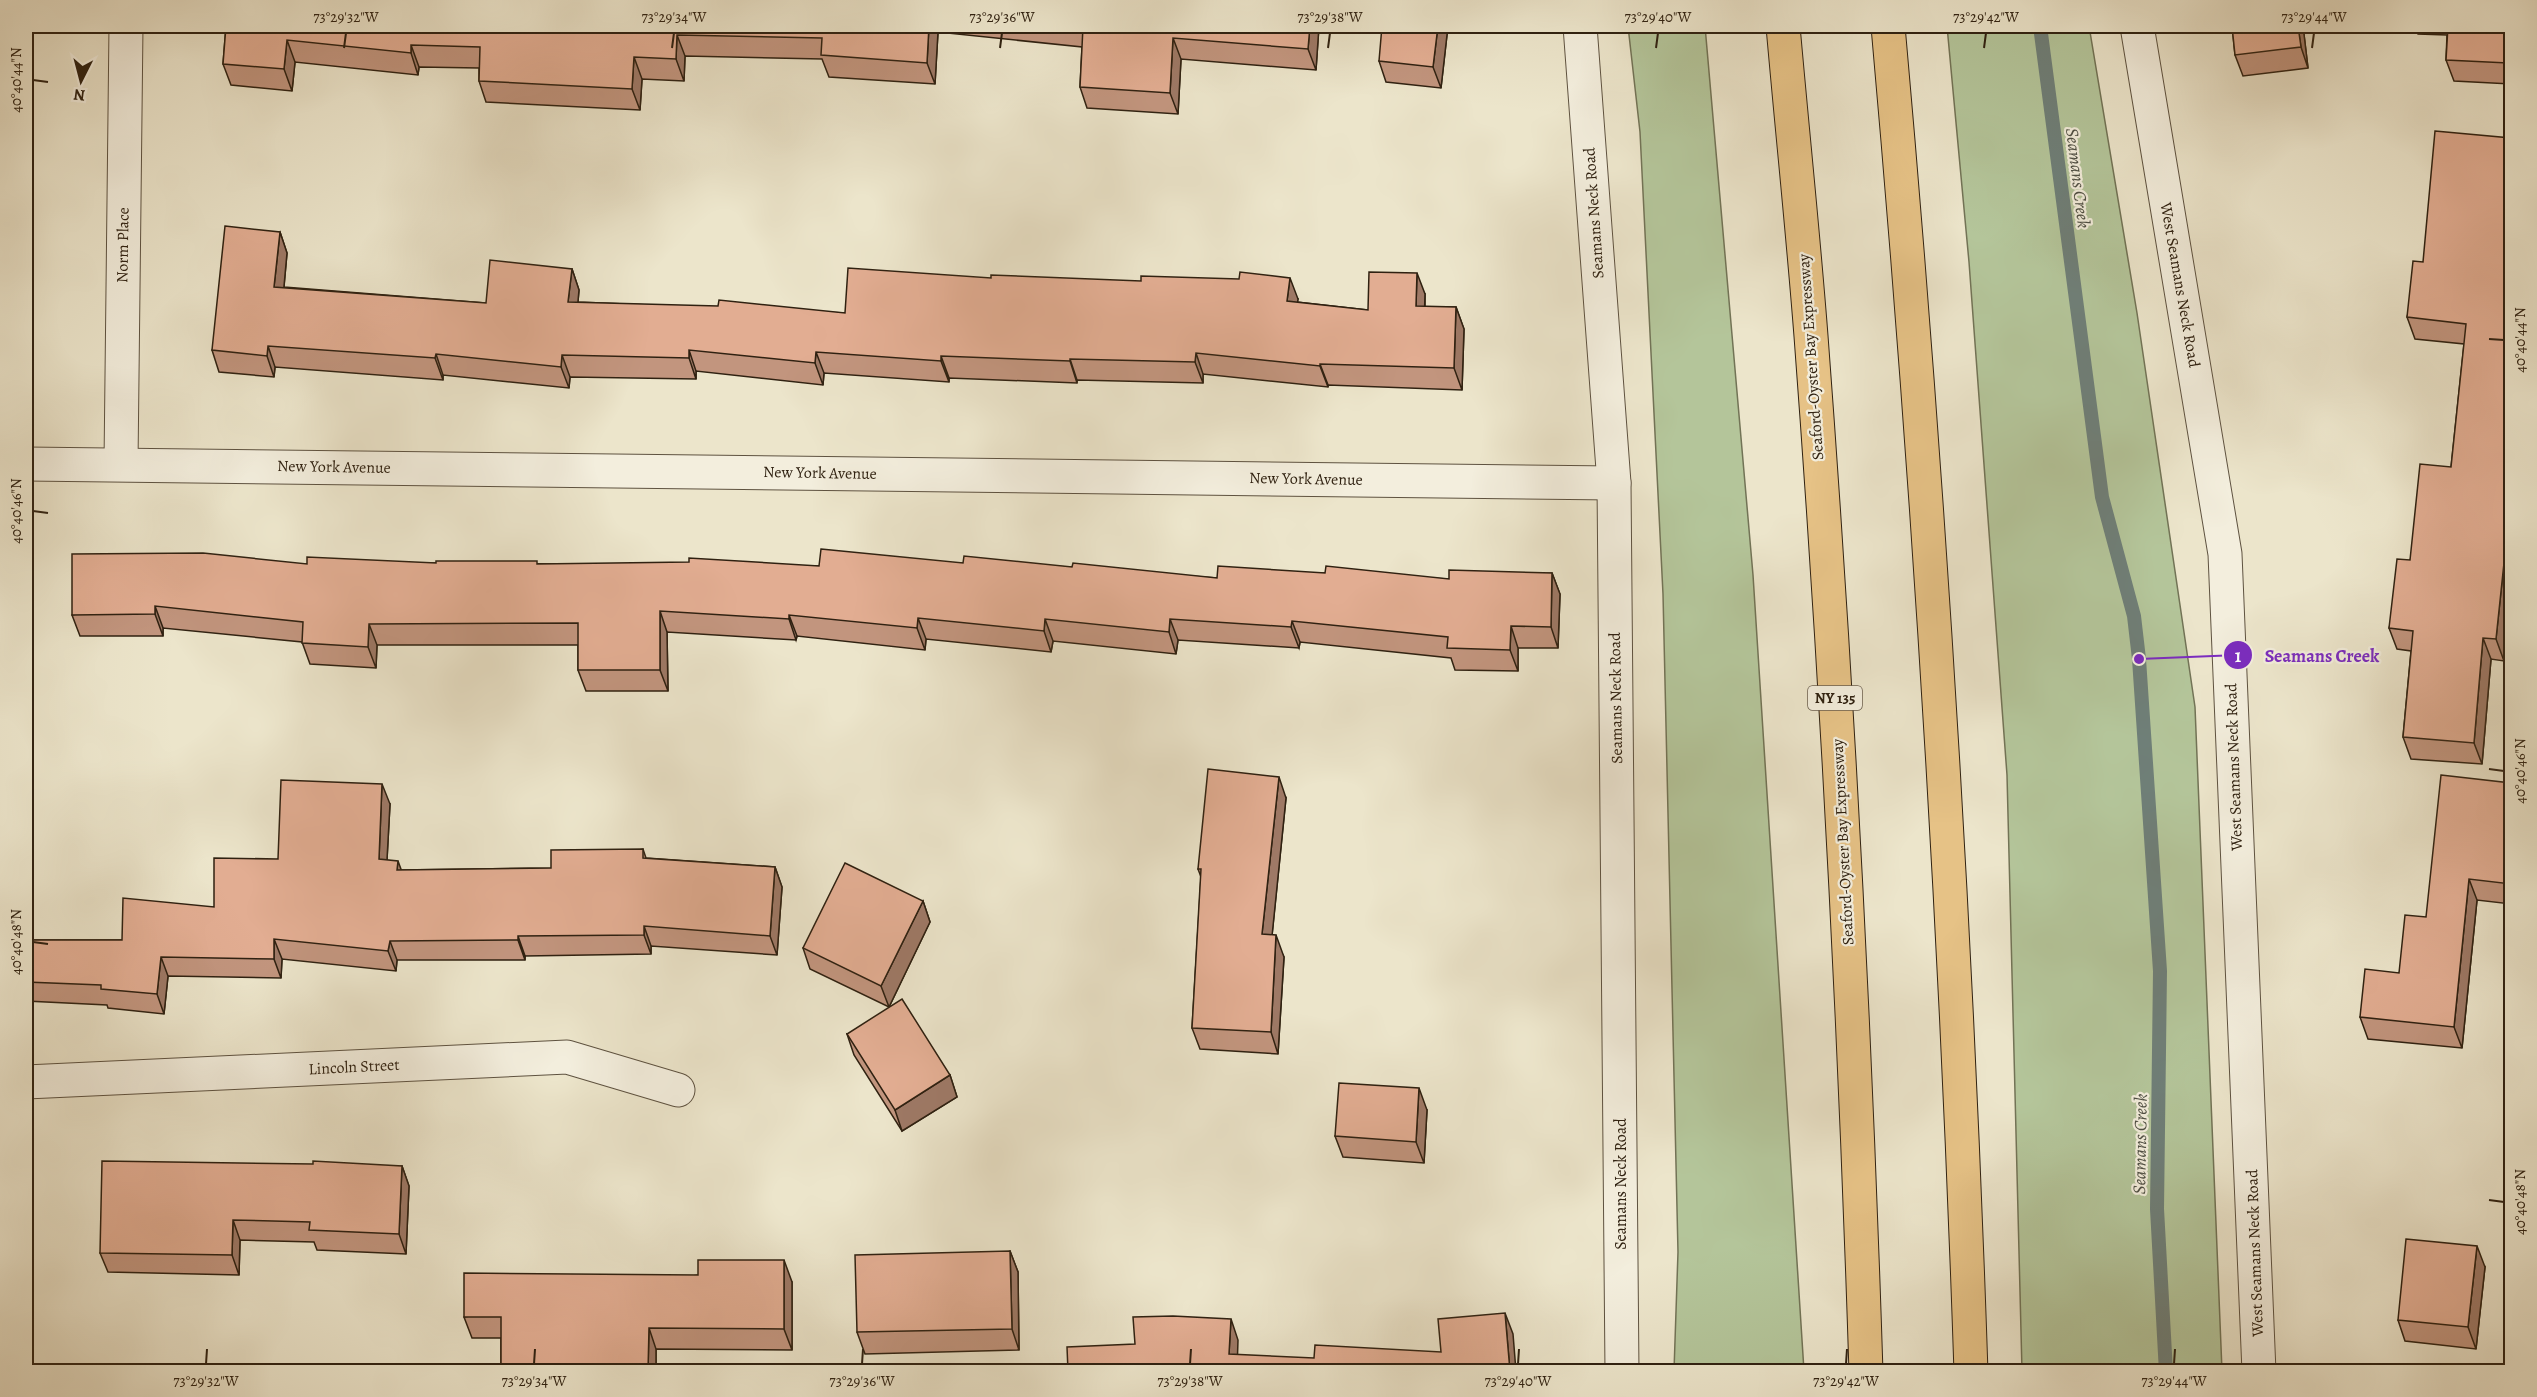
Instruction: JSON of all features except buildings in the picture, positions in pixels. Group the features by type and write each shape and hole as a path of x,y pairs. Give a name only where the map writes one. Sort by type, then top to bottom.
{"highway":[{"name":"Seaford-Oyster Bay Expressway","path":"1783,26 1811,335 1839,760 1857,1097 1866,1371"},
{"path":"1888,26 1914,327 1943,754 1962,1092 1971,1371"}],"street":[{"name":"Norm Place","path":"121,464 126,26"},
{"name":"Seamans Neck Road","path":"1580,26 1614,483 1622,1371"},
{"name":"West Seamans Neck Road","path":"2137,26 2225,554 2259,1371"},
{"name":"New York Avenue","path":"26,464 1614,483"},
{"name":"Lincoln Street","path":"26,1082 567,1057 678,1090"}],"green space":[{"path":"1628,26 1705,26 1753,575 1804,1371 1674,1371 1678,1252 1663,594 1640,132"},
{"path":"1947,26 2089,26 2137,313 2195,707 2222,1371 2022,1371 2007,775 1969,262"}],"waterway":[{"name":"Seamans Creek","path":"2040,26 2102,497 2134,616 2139,659 2160,971 2157,1209 2166,1372"}],"place":[{"name":"Seamans Creek","path":"2139,659"}]}
